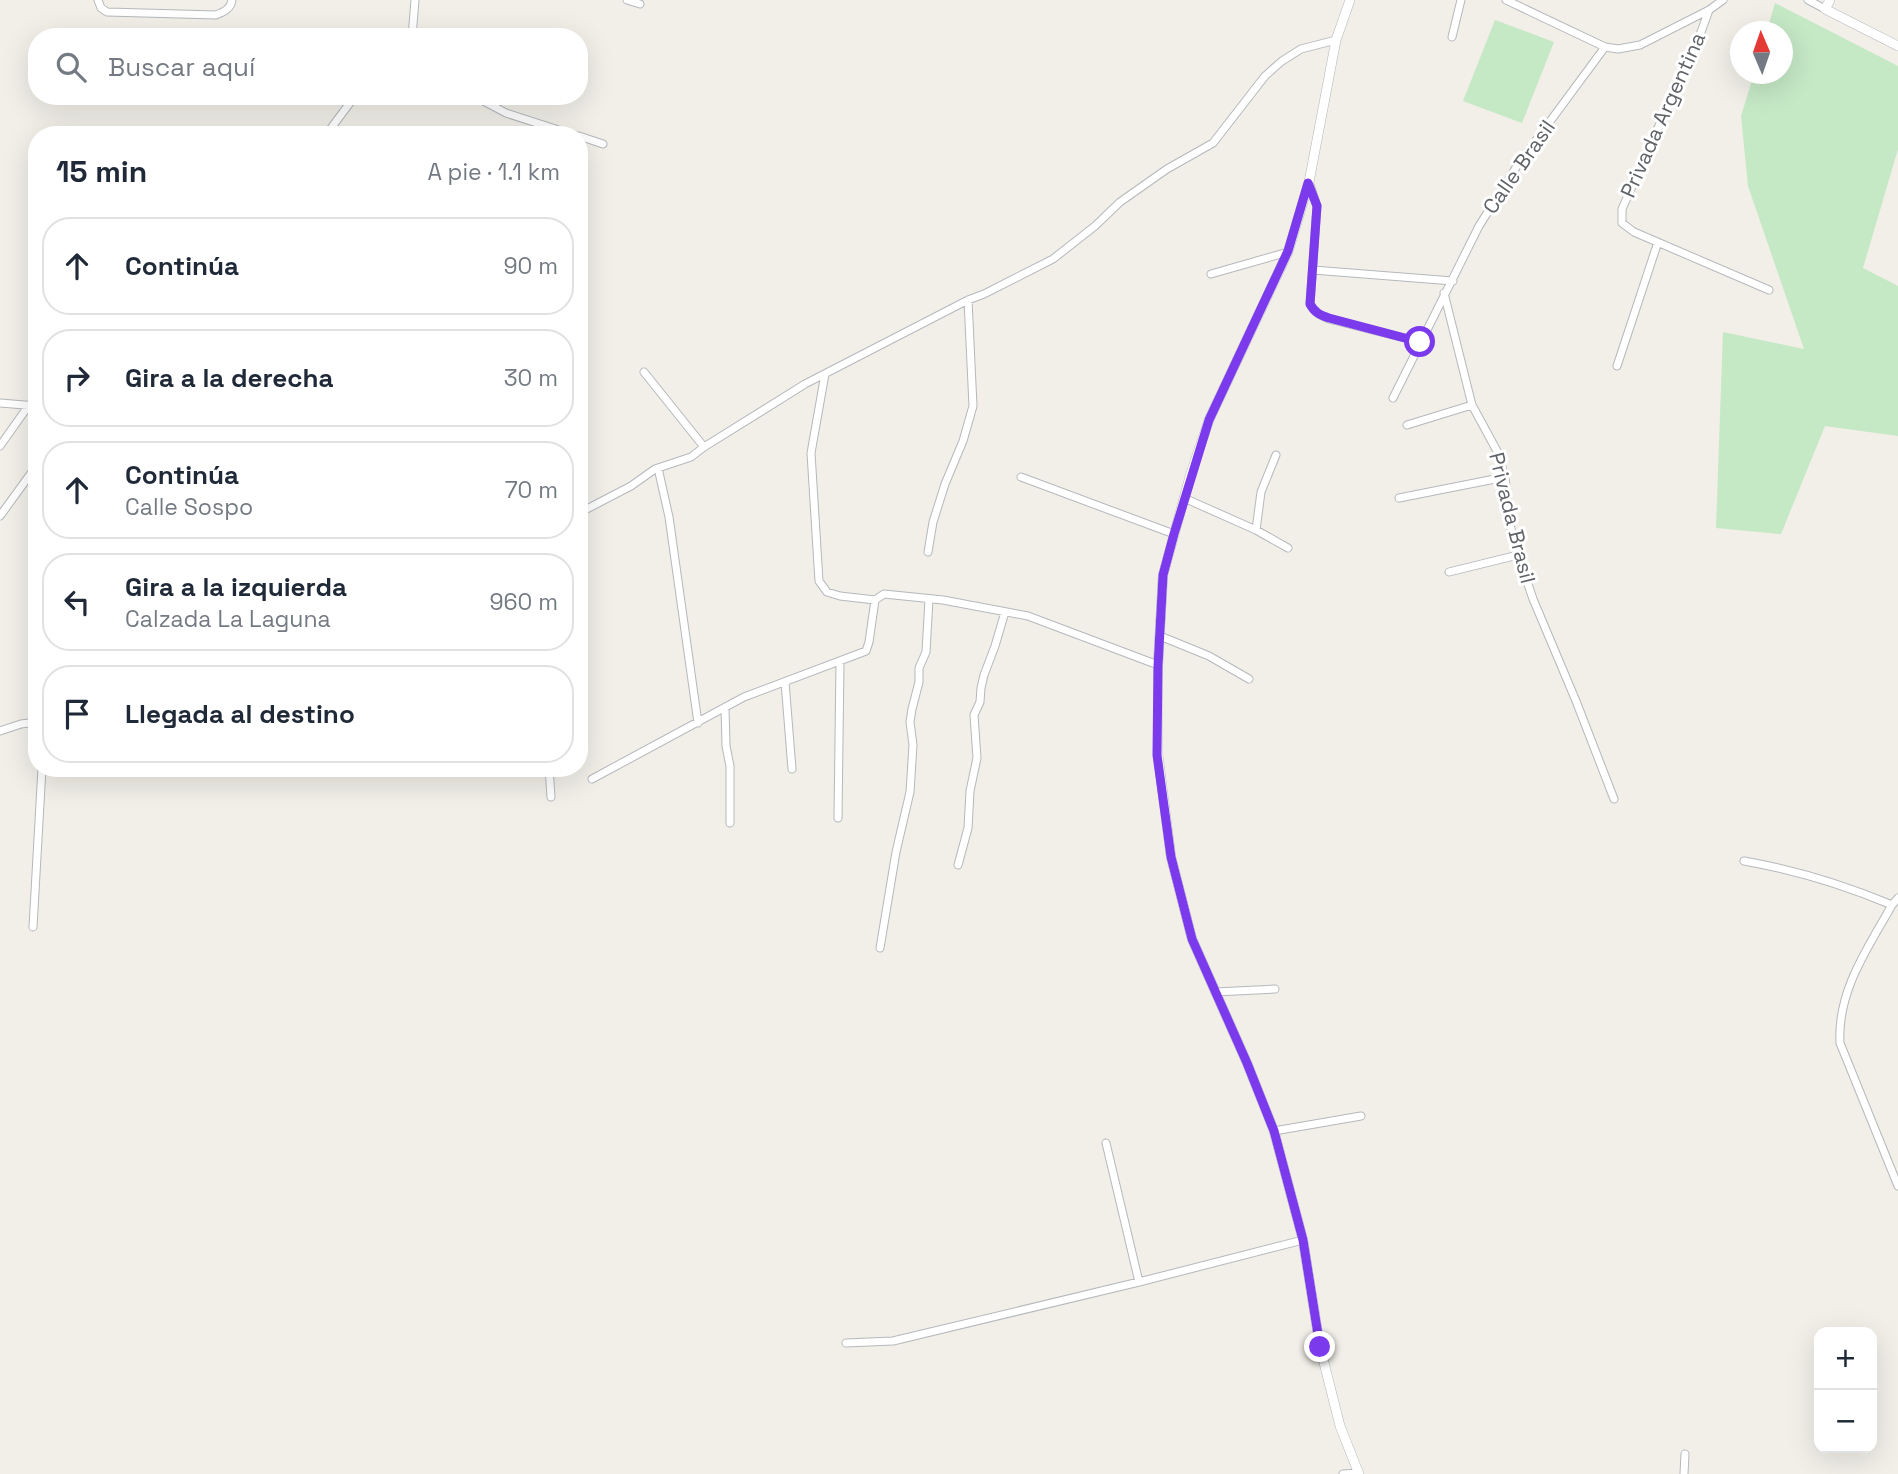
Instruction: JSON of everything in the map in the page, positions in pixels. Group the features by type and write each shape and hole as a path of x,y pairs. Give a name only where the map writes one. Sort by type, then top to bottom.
{"street":[{"path":"98,0 101,8 107,12 216,15 225,12 232,0"},
{"path":"413,28 415,0"},
{"path":"627,0 640,4"},
{"path":"1343,1474 1359,1474 1340,1426 1320,1347 1303,1240 1274,1131 1192,939 1171,857 1157,755 1163,575 1209,420 1288,251 1308,183 1336,40 1350,0"},
{"path":"1452,37 1461,0"},
{"path":"1506,0 1605,47 1618,49 1640,45 1709,10 1723,0"},
{"path":"1808,0 1828,4 1898,46"},
{"name":"Privada Argentina","path":"1658,242 1634,232 1622,223 1622,209 1692,57 1709,10"},
{"path":"588,508 631,486 658,468 691,457 805,384 968,300 1053,260 1120,202 1167,169 1213,143 1265,76 1282,61 1301,49 1336,40"},
{"name":"Calle Brasil","path":"1393,398 1479,226 1511,176 1605,47"},
{"path":"333,126 348,105"},
{"path":"491,105 506,113 546,126"},
{"path":"588,139 603,144"},
{"path":"1308,183 1317,206 1310,304 1318,314 1420,342"},
{"path":"1617,366 1658,242 1769,290"},
{"path":"1211,274 1288,251"},
{"path":"1313,270 1453,281"},
{"name":"Privada Brasil","path":"1444,293 1472,405 1497,451 1505,477 1510,525 1518,555 1533,599 1614,799"},
{"path":"928,552 933,522 973,406 968,300"},
{"path":"644,372 704,447"},
{"path":"825,374 811,453 819,581 827,592 875,600 884,594 943,600 1028,616 1158,666"},
{"path":"0,403 28,405"},
{"path":"1407,425 1472,405"},
{"path":"0,446 28,411"},
{"path":"1256,530 1261,492 1276,455"},
{"path":"658,468 668,517 698,723"},
{"path":"0,516 28,477"},
{"path":"1021,477 1174,534"},
{"path":"1399,498 1505,477"},
{"path":"1184,498 1256,530 1288,548"},
{"path":"1449,572 1518,555"},
{"path":"880,948 896,852 910,792 913,744 910,722 919,681 919,668 926,652 929,599"},
{"path":"592,779 744,697 866,651 875,600"},
{"path":"958,865 968,828 970,791 977,758 974,715 1005,612"},
{"path":"1160,636 1209,656 1249,679"},
{"path":"838,818 840,662"},
{"path":"785,682 792,769"},
{"path":"725,708 726,746 730,766 730,823"},
{"path":"0,731 28,723"},
{"path":"33,927 42,777"},
{"path":"550,777 551,797"},
{"path":"1744,861 1776,867 1892,905"},
{"path":"1898,898 1848,985 1839,1024 1840,1043 1898,1186"},
{"path":"1215,992 1275,989"},
{"path":"1274,1131 1362,1116"},
{"path":"1106,1143 1139,1282"},
{"path":"846,1343 893,1341 1303,1240"},
{"path":"1684,1474 1685,1454"}],"green space":[{"path":"1775,3 1898,66 1898,149 1863,268 1898,286 1898,436 1825,426 1781,534 1716,528 1723,332 1804,349 1748,186 1741,116 1751,84 1793,84 1793,21 1770,21"},
{"path":"1495,20 1554,42 1522,123 1463,101"}],"route":[{"path":"1320,1347 1303,1240 1274,1131 1192,939 1171,857 1157,755 1163,575 1191,473 1209,420 1288,251 1308,183 1317,206 1310,304 1314,310 1329,318 1420,342"}]}
